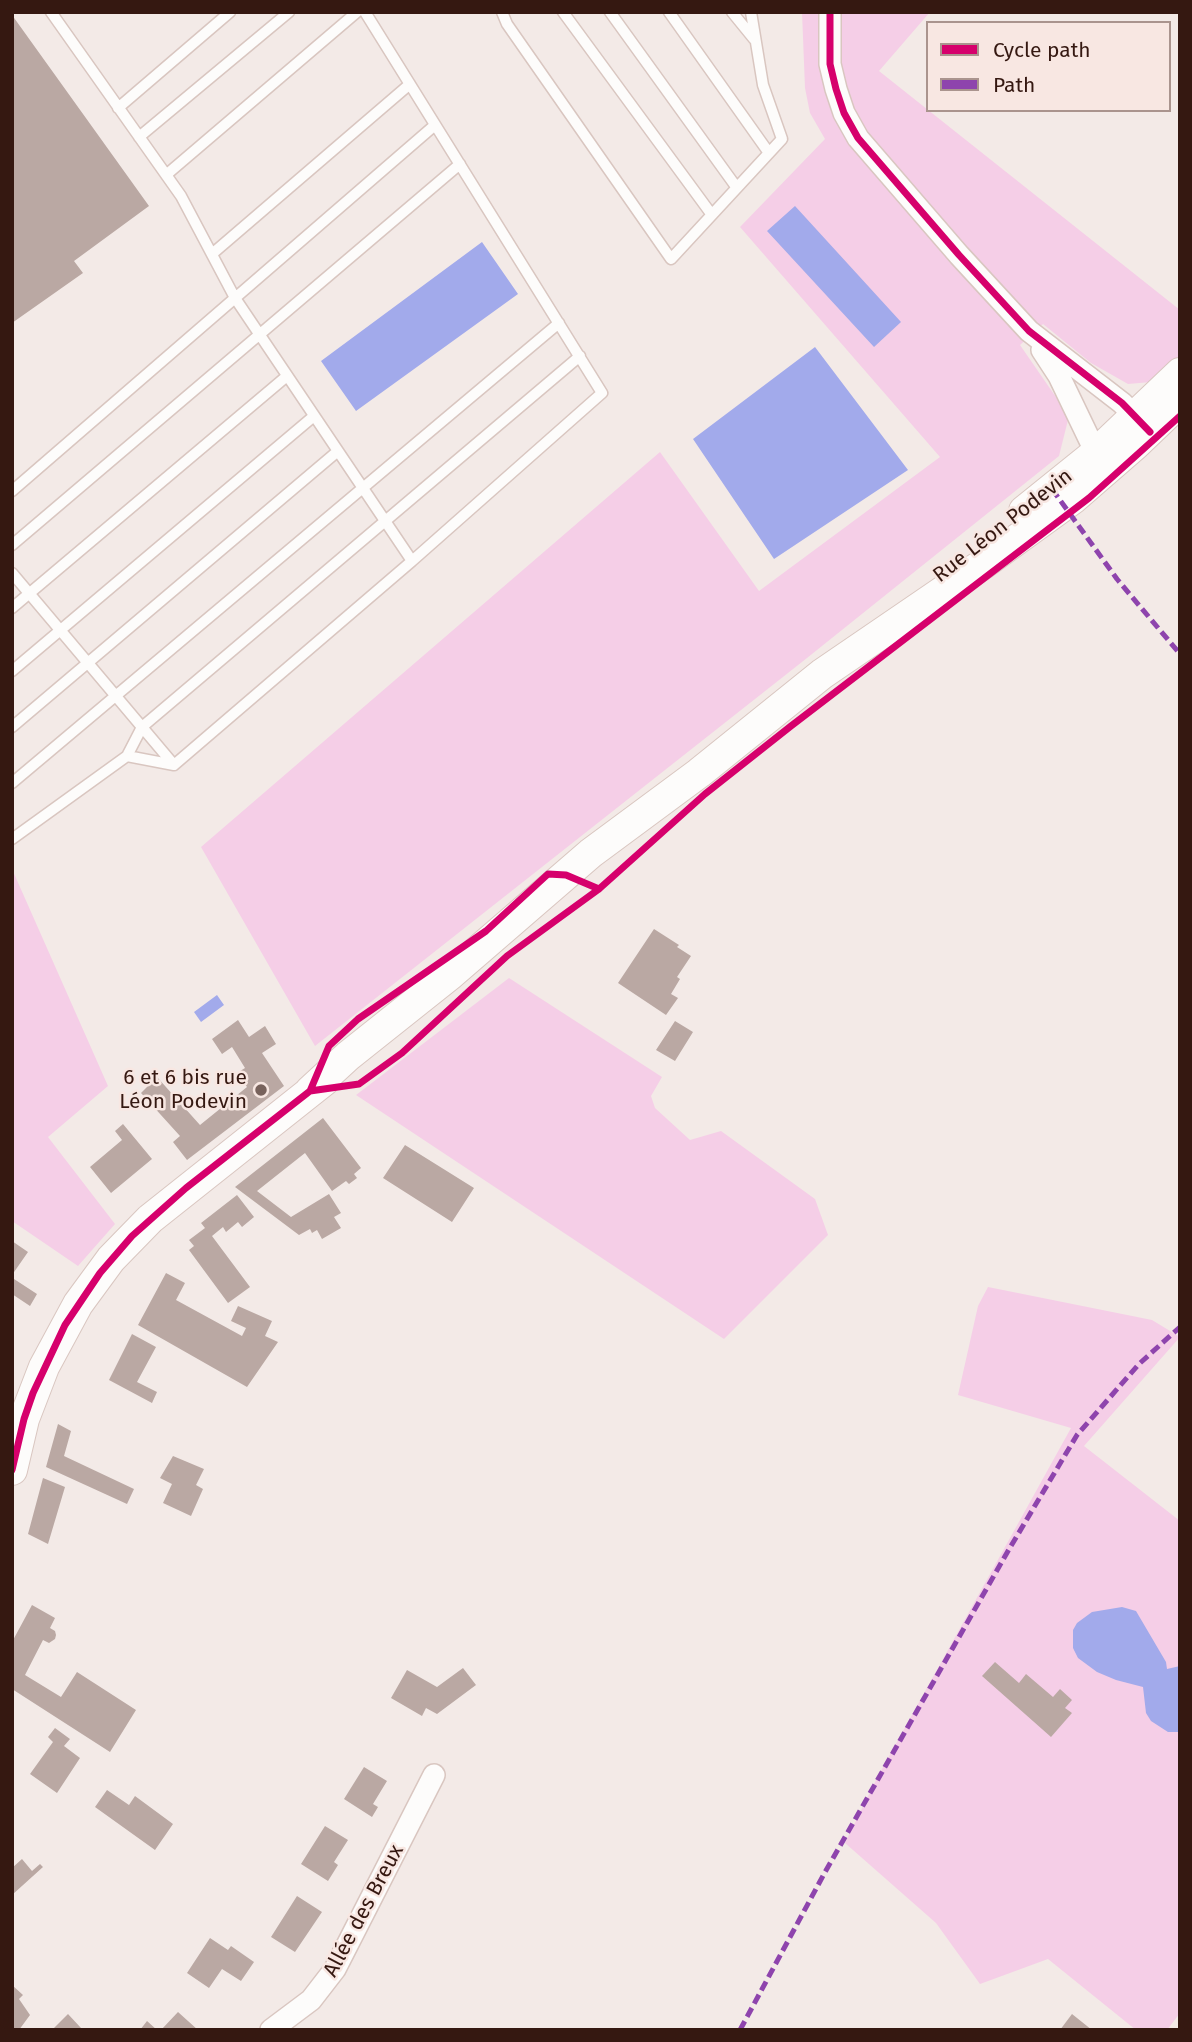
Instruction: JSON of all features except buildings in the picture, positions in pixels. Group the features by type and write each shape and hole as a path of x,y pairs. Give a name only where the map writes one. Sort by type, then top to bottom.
{"main road":[{"name":"Rue Léon Podevin","path":"1143,424 1180,373"},
{"name":"Rue Léon Podevin","path":"12,1469 33,1393 65,1325 78,1304 132,1236 451,974 591,853 699,773 928,586 1104,459 1143,424 1180,402"}],"street":[{"path":"830,12 830,64 844,113 858,138 1029,331 1143,424"},
{"path":"1029,331 1059,376 1104,459"},
{"name":"Allée des Breux","path":"271,2030 311,2000 335,1969 434,1775"}],"lane":[{"path":"51,12 181,196 235,298 412,561"},
{"path":"118,108 230,12"},
{"path":"139,137 289,12"},
{"path":"166,175 357,12"},
{"path":"174,765 603,393 365,12"},
{"path":"502,12 507,24 671,259 782,139 763,85 751,12"},
{"path":"563,12 712,215"},
{"path":"610,12 737,188"},
{"path":"669,12 769,153"},
{"path":"733,12 755,41"},
{"path":"212,254 410,84"},
{"path":"12,491 435,125"},
{"path":"12,545 460,164"},
{"path":"12,783 559,323"},
{"path":"12,839 127,756 142,727 580,356"},
{"path":"12,608 288,376"},
{"path":"12,671 314,416"},
{"path":"12,727 338,451"},
{"path":"12,573 174,765"},
{"path":"127,756 174,765"}],"shaded area":[{"path":"802,12 930,12 879,71 926,108 926,112 931,112 1180,310 1180,357 1151,382 1128,384 1091,363 1043,324 1020,345 1069,416 1059,456 315,1046 201,847 660,452 759,591 940,457 740,227 825,139 810,113 805,88"},
{"path":"12,869 108,1086 48,1137 115,1224 78,1266 12,1221"},
{"path":"509,978 662,1077 651,1096 655,1108 690,1140 721,1131 815,1199 828,1235 724,1339 356,1095"},
{"path":"988,1287 1152,1320 1180,1337 1084,1446 1180,1521 1180,2013 1167,2030 1136,2030 1048,1959 980,1984 936,1923 845,1843 877,1778 1071,1428 958,1395 978,1306"}],"water":[{"path":"795,206 901,322 874,347 767,231"},
{"path":"482,242 518,294 356,411 321,361"},
{"path":"815,347 908,470 774,559 693,439"},
{"path":"217,995 224,1005 201,1022 194,1012"},
{"path":"1122,1607 1136,1611 1166,1662 1167,1669 1180,1666 1180,1732 1168,1732 1151,1721 1146,1713 1143,1687 1097,1672 1078,1658 1073,1648 1073,1630 1077,1623 1092,1612"}],"marked path":[{"path":"1052,489 1117,579 1180,654"},
{"path":"740,2030 824,1874 1077,1435 1139,1364 1180,1327"}],"cycle path":[{"path":"830,12 830,64 844,113 858,138 1029,331 1122,403 1150,432"},
{"path":"310,1091 359,1084 402,1053 507,956 599,889 705,794 791,726 1089,498 1180,416"},
{"path":"12,1470 33,1393 65,1325 100,1273 132,1236 186,1188 310,1091 329,1046 358,1019 486,931 548,874 566,875 599,889"}],"place":[{"name":"6 et 6 bis rue Léon Podevin","path":"261,1090"}]}
